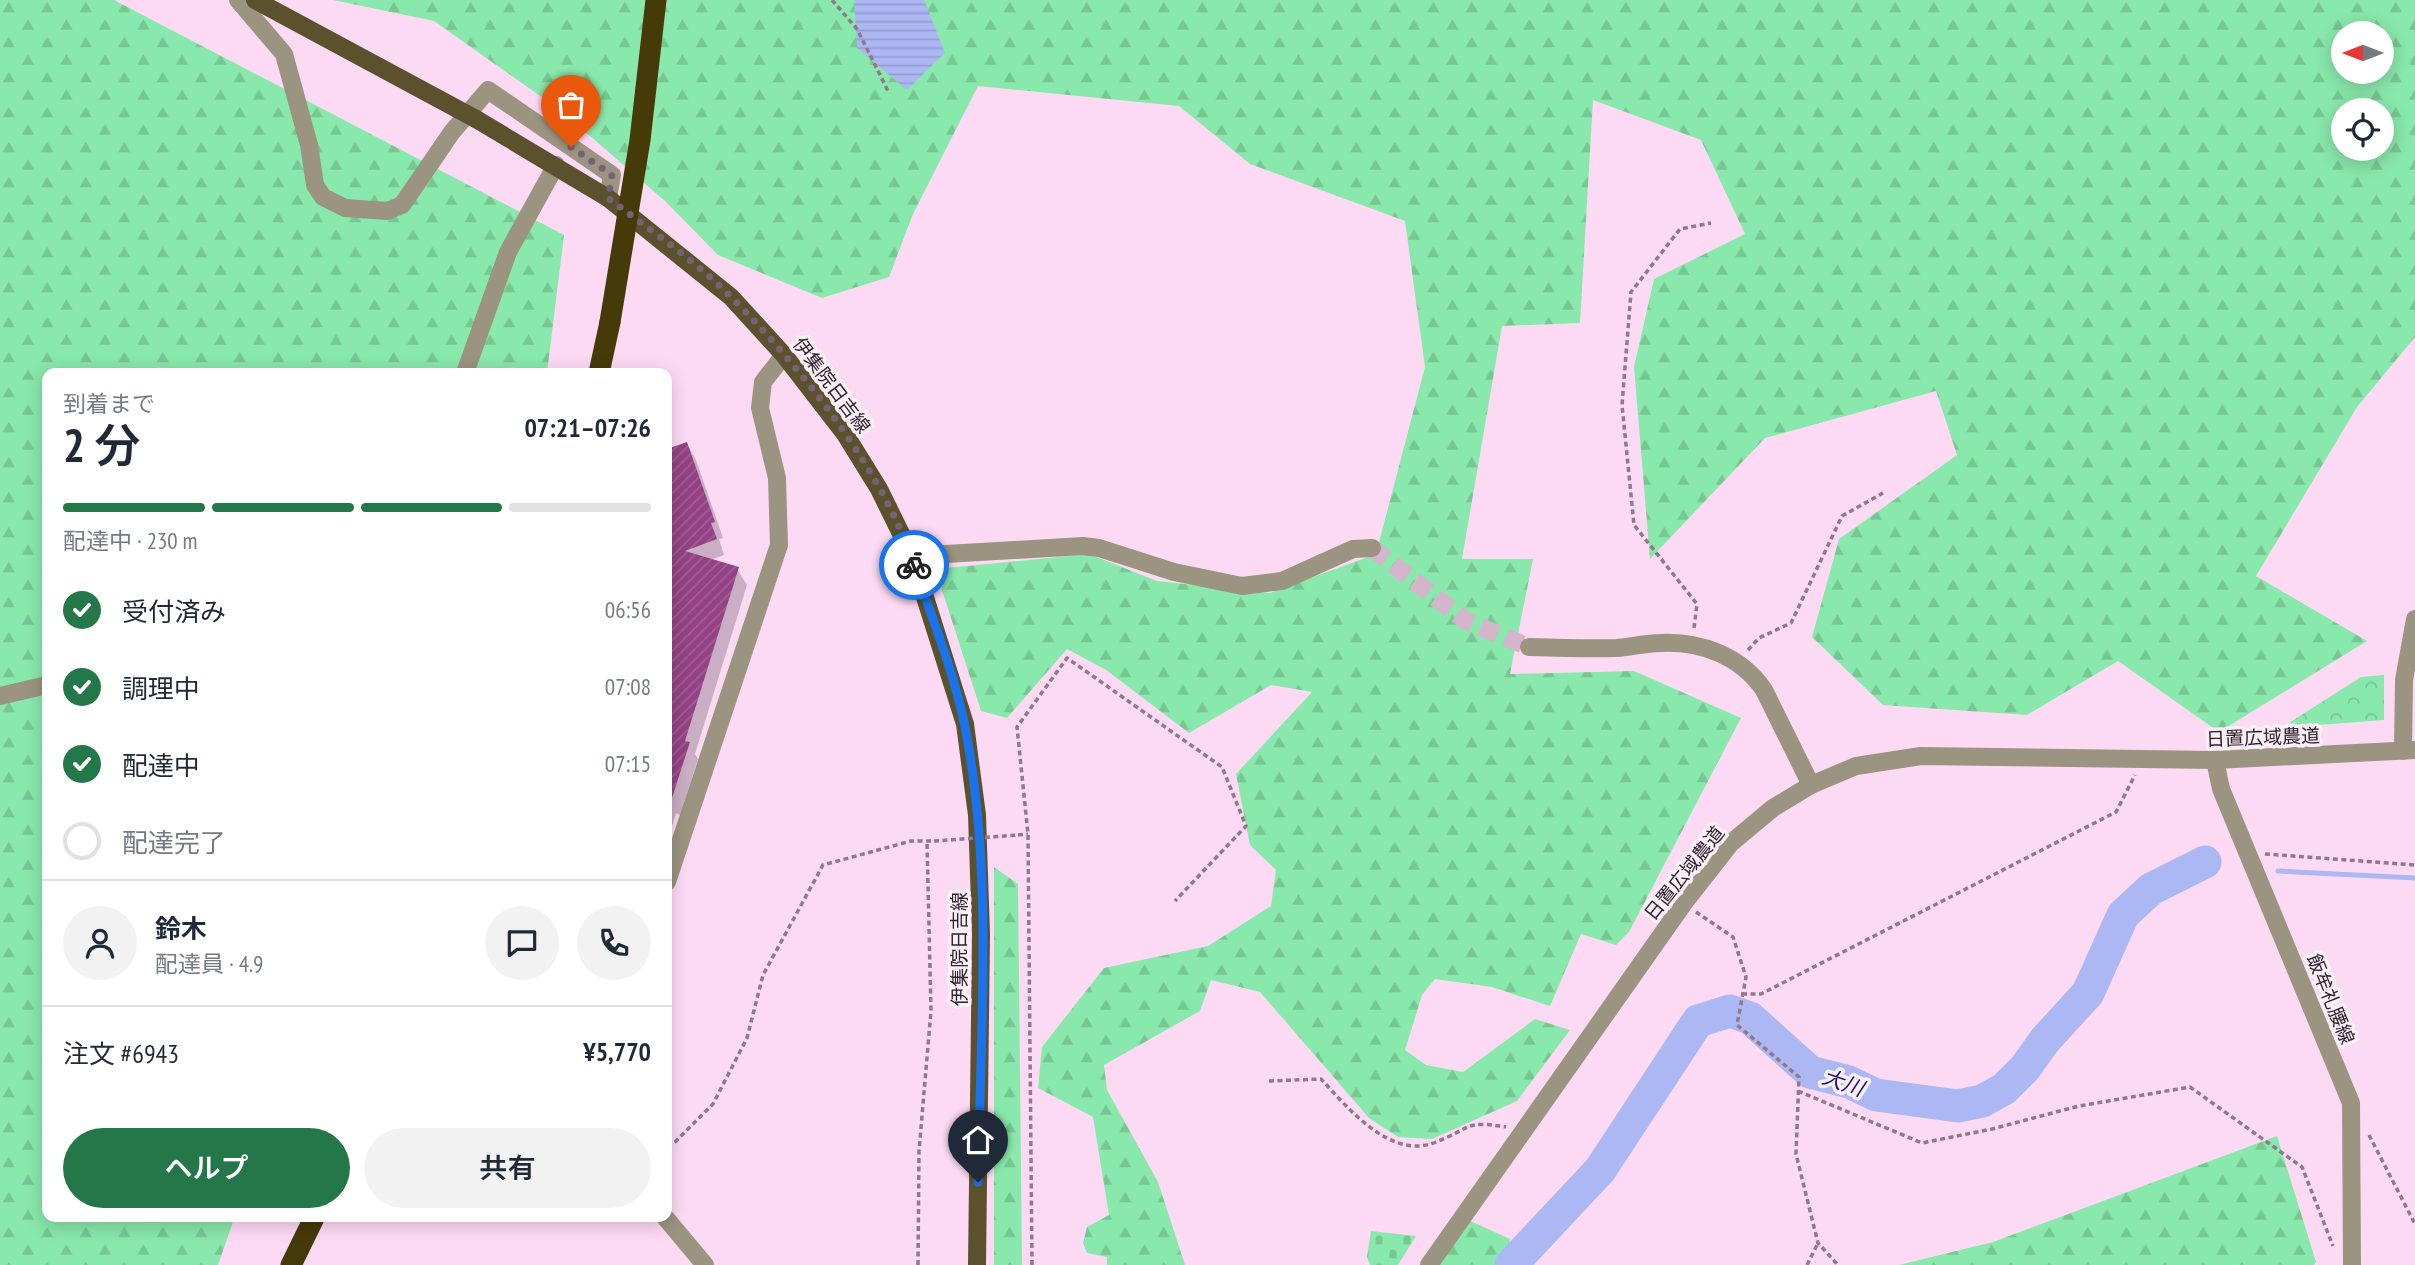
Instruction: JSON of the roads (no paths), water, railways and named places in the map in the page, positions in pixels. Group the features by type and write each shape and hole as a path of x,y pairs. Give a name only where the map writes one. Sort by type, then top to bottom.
{"highway":[{"path":"600,368 640,140 656,0"},
{"path":"291,1265 312,1222"}],"main road":[{"name":"伊集院日吉線","path":"255,0 476,119 608,198 731,297 784,355 845,434 879,489 912,556 965,724 977,815 981,934 977,1265"}],"street":[{"path":"237,0 284,54 309,145 315,186 323,197 345,208 387,211 402,205 452,132 488,90 612,175 608,198"},
{"path":"467,368 508,252 556,165"},
{"path":"672,868 779,545 778,478 760,408 763,382 784,355"},
{"path":"912,556 1091,547 1174,572 1242,586 1282,581 1353,549 1371,548"},
{"path":"2409,750 2404,680 2415,618"},
{"path":"1530,647 1693,644 1737,662 1754,675 1764,690 1811,785"},
{"path":"0,696 42,686"},
{"name":"日置広域農道","path":"1429,1265 1684,903 1731,844 1773,808 1811,785 1856,766 1896,758 2216,760 2409,750"},
{"name":"飯牟礼腰線","path":"2216,760 2221,789 2351,1103 2352,1265"},
{"path":"669,1222 705,1265"}],"water":[{"path":"854,0 924,0 945,53 907,90 857,48"}],"waterway":[{"name":"大川","path":"1511,1265 1600,1170 1698,1021 1730,1011 1750,1018 1810,1072 1849,1082 1876,1095 1958,1106 1982,1101 2004,1089 2025,1068 2045,1040 2088,993 2123,915 2151,889 2205,862"},
{"path":"2278,871 2415,878"}],"tunnel":[{"path":"1372,548 1466,621 1529,647"}]}
